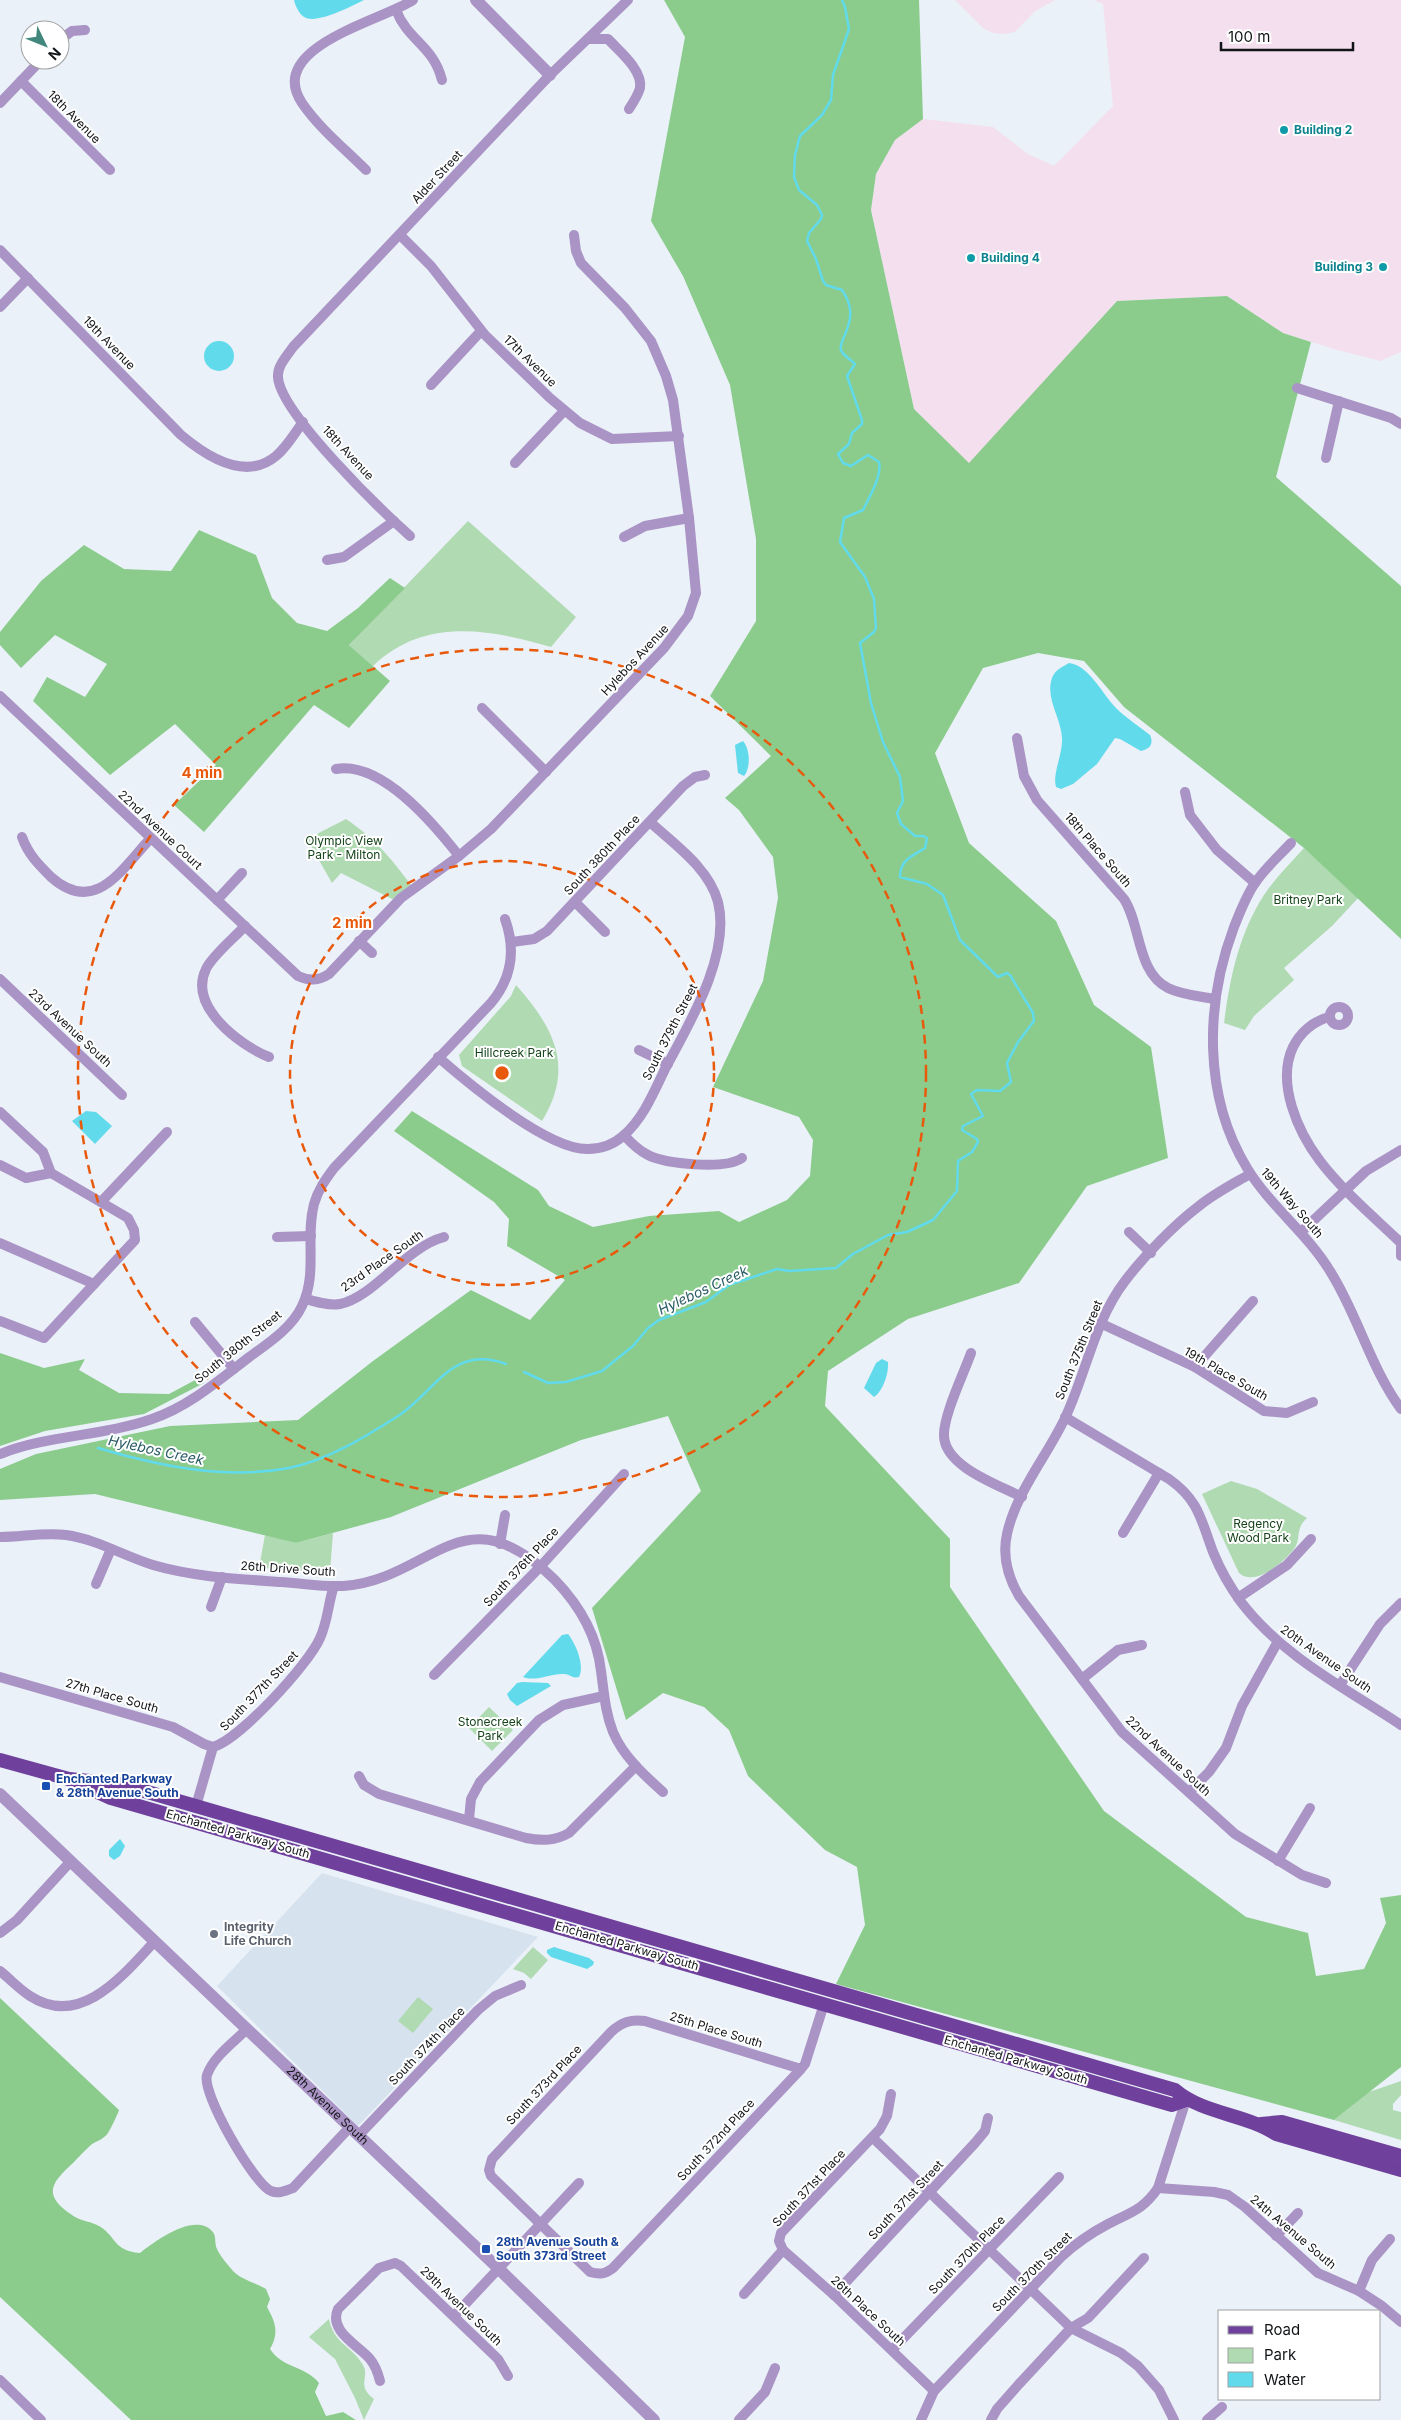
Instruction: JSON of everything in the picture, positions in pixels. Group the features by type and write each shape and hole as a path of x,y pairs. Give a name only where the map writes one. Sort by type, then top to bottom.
{"main road":[{"name":"Enchanted Parkway South","path":"0,1760 69,1780 111,1798 1175,2090 1186,2100 1261,2124 1276,2134 1401,2170"},
{"name":"Enchanted Parkway South","path":"69,1780 120,1784 730,1969 824,2004 1172,2105 1186,2100"},
{"name":"Enchanted Parkway South","path":"1261,2124 1282,2122 1401,2156"}],"street":[{"path":"366,170 306,109 297,94 295,79 299,65 316,48 413,0"},
{"path":"476,0 550,75"},
{"name":"Alder Street","path":"278,380 280,366 294,347 550,75 580,44 589,39 628,0"},
{"path":"396,10 405,27 436,61 442,80"},
{"path":"70,32 85,30"},
{"path":"589,39 608,39 626,58 637,75 640,83 639,90 629,109"},
{"path":"0,102 31,70"},
{"name":"18th Avenue","path":"21,81 110,170"},
{"name":"17th Avenue","path":"400,235 431,266 481,331 564,411 587,428 612,438 679,436"},
{"name":"Hylebos Avenue","path":"305,980 319,979 329,974 401,898 459,856 491,828 664,648 688,616 694,604 696,584 689,518 679,436 670,388 654,349 626,308 581,263 576,251 574,235"},
{"name":"19th Avenue","path":"0,250 181,435 201,452 228,464 257,465 277,455 303,422"},
{"path":"0,307 28,278"},
{"path":"431,385 481,331"},
{"name":"18th Avenue","path":"278,380 286,401 303,422 410,536"},
{"path":"1297,388 1391,418 1401,424"},
{"path":"1326,458 1339,401"},
{"path":"516,464 564,411"},
{"path":"624,537 645,526 689,518"},
{"path":"327,560 344,558 394,521"},
{"name":"22nd Avenue Court","path":"0,696 150,839 298,976 305,980"},
{"path":"482,708 546,772"},
{"name":"18th Place South","path":"1017,738 1027,785 1037,800 1124,899 1131,911 1146,961 1153,974 1169,988 1214,999"},
{"path":"336,769 358,770 389,786 424,816 459,856"},
{"name":"South 380th Place","path":"512,942 528,941 541,936 687,783 705,775"},
{"path":"1185,792 1190,815 1226,861 1255,883"},
{"name":"South 379th Street","path":"624,1135 643,1111 708,984 719,932 718,901 700,869 650,822"},
{"path":"22,837 26,849 39,865 66,889 83,893 94,891 111,880 150,839"},
{"name":"19th Way South","path":"1291,843 1255,883 1229,940 1214,999 1213,1037 1218,1091 1230,1132 1250,1174 1323,1259 1340,1287 1381,1376 1401,1409"},
{"path":"217,900 242,873"},
{"path":"575,902 605,932"},
{"name":"South 380th Street","path":"0,1454 26,1446 151,1419 183,1405 234,1370 288,1325 306,1299 310,1279 313,1206 324,1181 502,989 511,966 512,942 505,918"},
{"path":"245,926 207,967 203,977 203,995 215,1016 240,1042 253,1051 269,1057"},
{"path":"359,941 372,953"},
{"name":"23rd Avenue South","path":"0,980 122,1095"},
{"path":"1330,1017 1312,1024 1296,1042 1288,1064 1287,1081 1290,1100 1310,1145 1322,1164 1401,1245 1401,1256"},
{"path":"639,1050 668,1064"},
{"path":"438,1058 498,1104 565,1145 581,1149 595,1149 611,1144 624,1135 641,1150 665,1160 728,1164 742,1158"},
{"path":"0,1112 43,1152 51,1173 128,1218 134,1230 135,1240 44,1338 0,1320"},
{"path":"102,1202 166,1132"},
{"path":"1301,1232 1366,1171 1401,1150"},
{"path":"0,1165 26,1178 51,1173"},
{"name":"South 375th Street","path":"1012,1583 1005,1558 1005,1546 1010,1522 1065,1417 1102,1324 1120,1287 1197,1207 1250,1174"},
{"path":"1129,1232 1151,1253"},
{"path":"277,1237 312,1236"},
{"name":"23rd Place South","path":"306,1299 334,1304 346,1302 366,1290 419,1248 444,1237"},
{"path":"0,1243 94,1284"},
{"path":"1195,1368 1253,1301"},
{"path":"195,1322 234,1370"},
{"name":"19th Place South","path":"1102,1324 1195,1368 1254,1406 1267,1411 1289,1413 1313,1402"},
{"path":"971,1353 946,1422 944,1435 949,1452 963,1466 975,1474 1022,1496"},
{"name":"20th Avenue South","path":"1065,1417 1159,1472 1185,1491 1197,1507 1213,1552 1238,1598 1277,1643 1401,1725"},
{"path":"1123,1533 1159,1472"},
{"name":"South 376th Place","path":"434,1675 540,1567 624,1474"},
{"path":"500,1544 505,1515"},
{"name":"26th Drive South","path":"0,1537 66,1535 182,1573 334,1586 359,1583 379,1577 452,1544 478,1540 500,1544 525,1554 566,1592 584,1615 597,1650 606,1712 617,1740 636,1766 663,1792"},
{"path":"1238,1598 1287,1565 1311,1539"},
{"path":"96,1584 111,1549"},
{"path":"211,1607 222,1577"},
{"name":"22nd Avenue South","path":"1012,1583 1019,1596 1122,1732 1235,1834 1311,1879 1326,1883"},
{"name":"South 377th Street","path":"213,1747 228,1741 242,1729 314,1650 325,1626 329,1600 334,1586"},
{"path":"1340,1685 1380,1624 1401,1603"},
{"path":"1189,1792 1209,1772 1226,1748 1242,1706 1277,1643"},
{"path":"1082,1679 1118,1650 1142,1645"},
{"name":"27th Place South","path":"0,1677 173,1726 204,1744 213,1747"},
{"path":"469,1820 471,1799 480,1782 539,1720 557,1707 604,1696"},
{"path":"196,1806 213,1747"},
{"path":"360,1776 364,1785 379,1794 526,1838 553,1840 569,1833 636,1766"},
{"name":"28th Avenue South","path":"0,1794 499,2269 654,2420"},
{"path":"1278,1861 1310,1808"},
{"path":"0,1933 17,1920 71,1861"},
{"path":"0,1972 31,1997 60,2005 78,2003 103,1993 114,1985 155,1941"},
{"name":"South 374th Place","path":"247,2029 213,2064 206,2077 207,2093 245,2161 270,2190 282,2193 293,2188 354,2131 482,2006 500,1993 521,1985"},
{"name":"South 372nd Place","path":"539,2225 590,2272 600,2274 613,2268 805,2064 824,2004"},
{"name":"25th Place South","path":"624,2022 632,2020 645,2021 800,2069"},
{"name":"South 373rd Place","path":"539,2225 494,2181 489,2170 492,2159 611,2032 624,2022"},
{"name":"South 371st Place","path":"783,2250 780,2243 781,2233 873,2138 886,2119 891,2094"},
{"name":"South 370th Street","path":"921,2420 934,2391 1074,2245 1107,2224 1137,2210 1158,2188 1186,2100"},
{"name":"South 371st Street","path":"834,2295 981,2136 988,2118"},
{"path":"873,2138 1071,2328 1121,2353 1138,2366 1159,2390 1174,2420"},
{"name":"South 370th Place","path":"892,2350 1059,2177"},
{"path":"454,2316 579,2183"},
{"name":"24th Avenue South","path":"1158,2188 1223,2194 1244,2207 1322,2275 1359,2291 1378,2303 1401,2322"},
{"path":"1276,2236 1298,2213"},
{"path":"1359,2291 1372,2260 1390,2239"},
{"path":"744,2294 783,2250"},
{"name":"26th Place South","path":"783,2250 834,2295 934,2391"},
{"path":"991,2420 1003,2403 1071,2328 1088,2318 1144,2258"},
{"name":"29th Avenue South","path":"380,2381 371,2360 342,2333 336,2321 336,2315 338,2309 374,2272 383,2265 389,2264 401,2266 498,2359 508,2376"},
{"path":"739,2420 765,2392 775,2368"},
{"path":"0,2380 34,2418"},
{"path":"1207,2420 1222,2406"}],"shaded area":[{"path":"955,0 1055,0 1035,11 1015,32 1004,34 993,33 983,28"},
{"path":"1094,0 1401,0 1401,352 1380,361 1283,333 1227,296 1117,301 969,464 914,409 871,210 876,174 895,140 923,119 993,127 1028,154 1054,166 1113,106 1103,4"},
{"path":"322,1873 538,1937 358,2126 217,1986"}],"green space":[{"path":"664,0 919,0 923,119 895,140 876,174 871,210 914,409 969,463 1117,301 1227,296 1283,333 1311,342 1276,477 1401,586 1401,939 1304,848 1124,707 1084,661 1038,653 983,668 935,753 969,843 1056,921 1094,1005 1151,1047 1168,1158 1087,1186 1019,1283 908,1319 828,1371 825,1406 950,1539 950,1587 1104,1811 1246,1917 1308,1933 1316,1976 1364,1969 1386,1923 1380,1898 1401,1895 1401,2067 1334,2120 836,1984 865,1925 857,1867 825,1850 748,1776 729,1730 704,1707 663,1693 626,1720 592,1608 701,1491 668,1416 581,1440 391,1517 296,1543 95,1494 0,1500 0,1469 36,1454 170,1426 298,1420 373,1361 471,1290 530,1320 565,1280 507,1246 509,1219 494,1202 394,1131 412,1111 538,1190 549,1206 593,1227 649,1216 719,1211 739,1222 787,1200 810,1176 813,1140 799,1117 713,1087 763,981 778,898 773,857 739,810 725,798 771,756 710,696 756,621 756,539 730,385 683,276 651,221 685,37"},
{"path":"468,521 576,617 551,647 504,635 458,631 435,634 414,640 393,650 373,666 349,645"},
{"path":"199,530 256,555 272,598 297,623 327,631 358,608 390,578 405,588 349,645 390,681 349,728 314,705 204,832 174,805 216,765 175,724 110,775 33,701 47,677 85,697 107,664 55,635 21,668 0,645 0,632 41,581 84,545 124,569 171,571"},
{"name":"Olympic View Park - Milton","path":"346,819 382,849 411,885 394,900 341,873 332,883 307,839"},
{"name":"Britney Park","path":"1304,848 1359,897 1332,926 1284,968 1294,980 1254,1016 1245,1030 1224,1023 1229,989 1237,956 1248,925 1268,889"},
{"name":"Hillcreek Park","path":"516,985 541,1017 556,1049 557,1083 552,1101 542,1121 462,1066 459,1055 511,996"},
{"path":"0,1353 44,1368 85,1359 79,1370 119,1393 169,1394 199,1378 204,1383 144,1414 45,1431 0,1446"},
{"name":"Regency Wood Park","path":"1231,1481 1257,1489 1307,1518 1299,1530 1298,1541 1294,1549 1283,1561 1261,1575 1246,1577 1239,1573 1202,1494"},
{"path":"333,1533 330,1572 259,1568 265,1535 296,1543"},
{"name":"Stonecreek Park","path":"489,1707 513,1730 492,1751 469,1728"},
{"path":"533,1947 548,1960 531,1979 524,1973 513,1969"},
{"path":"418,1997 433,2009 413,2033 398,2021"},
{"path":"0,1998 119,2110 106,2135 92,2144 59,2177 53,2189 56,2201 75,2217 103,2229 119,2246 131,2252 140,2253 164,2236 185,2227 204,2226 212,2231 218,2252 233,2271 266,2289 270,2299 267,2307 273,2318 275,2328 275,2338 270,2349 287,2364 314,2377 319,2383 315,2392 326,2416 343,2412 356,2420 131,2420 0,2297"},
{"path":"1401,2081 1401,2095 1393,2104 1393,2110 1401,2112 1401,2140 1334,2120 1369,2092"},
{"path":"329,2319 335,2334 358,2358 365,2369 364,2386 374,2399 364,2420 335,2359 309,2337"}],"water":[{"path":"294,0 364,0 334,14 310,19 300,14"},
{"path":"219,341 229,346 234,356 229,366 219,371 209,366 204,356 209,346"},
{"path":"1069,663 1083,669 1116,708 1150,735 1152,741 1147,749 1141,751 1115,738 1097,764 1073,784 1061,789 1056,787 1055,782 1062,738 1050,693 1050,686 1055,673"},
{"path":"743,741 749,759 748,768 744,776 738,773 735,745"},
{"path":"86,1111 96,1112 112,1126 95,1144 72,1121"},
{"path":"882,1359 888,1362 885,1381 874,1397 864,1388 876,1363"},
{"path":"568,1634 579,1655 581,1672 579,1677 564,1674 538,1678 523,1677 562,1635"},
{"path":"517,1683 548,1683 551,1686 517,1706 510,1700 507,1694"},
{"path":"120,1839 125,1846 120,1856 114,1860 109,1856 109,1850"},
{"path":"554,1947 589,1958 594,1962 593,1965 587,1969 551,1957 547,1950"}],"waterway":[{"name":"Hylebos Creek","path":"524,1372 548,1383 566,1382 602,1371 633,1346 648,1328 659,1320 706,1302 729,1285 777,1269 789,1271 836,1268 853,1254 888,1235 907,1232 933,1220 957,1191 958,1161 972,1152 978,1142 977,1139 962,1130 963,1126 983,1116 971,1094 977,1090 1000,1091 1011,1082 1007,1063 1018,1042 1034,1021 1033,1013 1010,975 1007,973 998,977 960,940 943,895 927,884 900,877 902,866 912,856 925,848 927,838 915,836 901,824 897,813 903,801 900,777 883,742 871,703 860,643 874,632 876,628 874,599 865,577 840,542 844,518 863,510 877,480 879,462 868,455 851,466 843,463 838,454 849,444 852,433 862,424 847,376 855,364 841,350 850,319 850,310 848,300 842,290 826,285 823,281 816,259 807,241 809,233 821,219 822,215 817,205 799,190 794,177 795,155 800,136 822,115 831,100 833,75 849,29 842,0"},
{"name":"Hylebos Creek","path":"98,1448 169,1465 217,1472 265,1471 289,1468 332,1454 373,1432 411,1406 458,1365 472,1360 487,1360 506,1364"}],"place":[{"name":"Building 2","path":"1284,130"},
{"name":"Building 4","path":"971,258"},
{"name":"Building 3","path":"1383,267"},
{"name":"Enchanted Parkway & 28th Avenue South","path":"46,1786"},
{"name":"Integrity Life Church","path":"214,1934"},
{"name":"28th Avenue South & South 373rd Street","path":"486,2249"}]}
